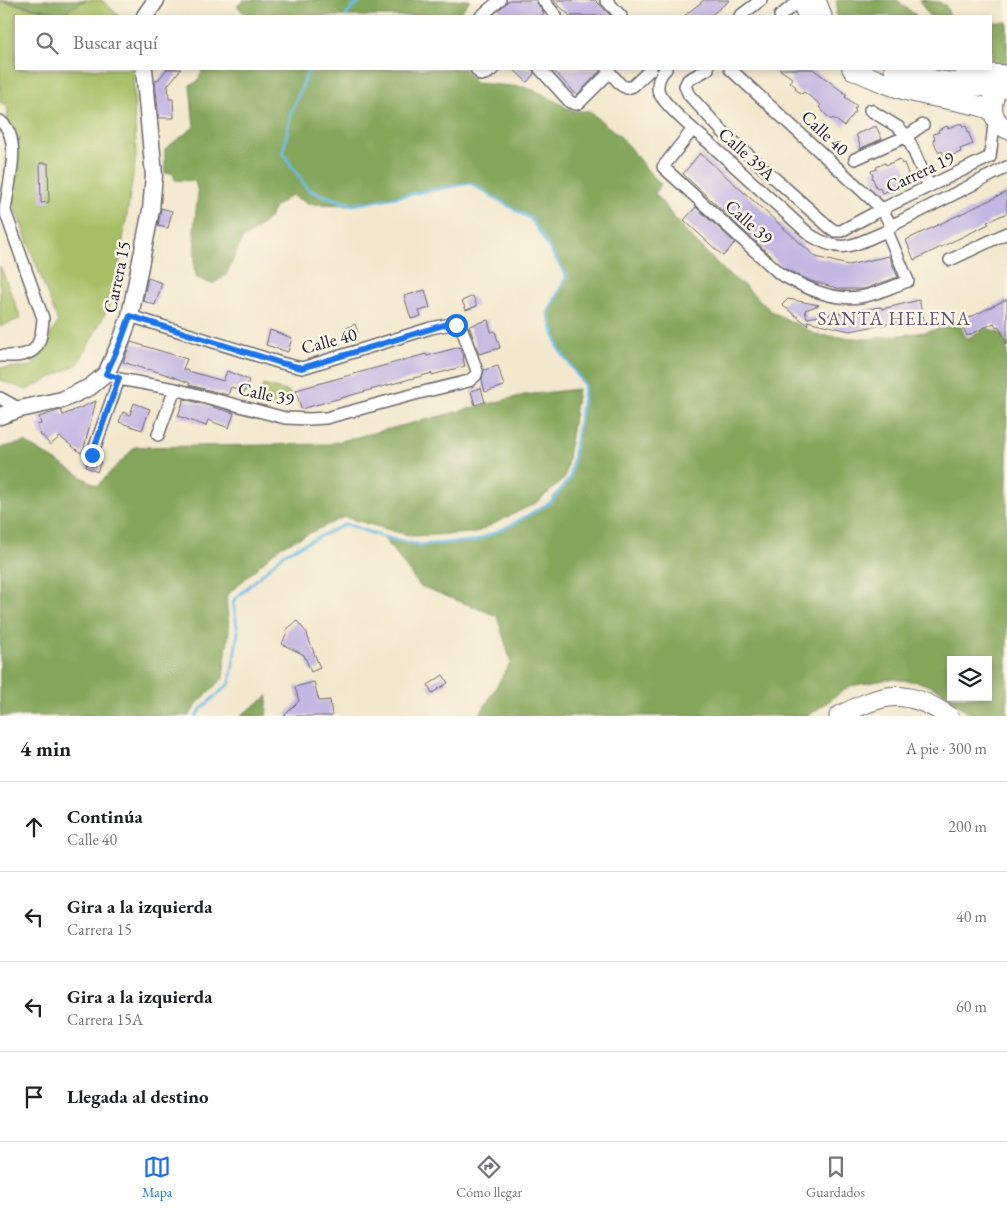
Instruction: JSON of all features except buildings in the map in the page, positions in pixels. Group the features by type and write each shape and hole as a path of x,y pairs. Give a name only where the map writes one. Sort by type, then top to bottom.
{"main road":[{"path":"146,15 156,0"},
{"path":"801,0 807,15"},
{"path":"816,0 822,15"},
{"name":"Carrera 15","path":"0,416 20,409 62,400 113,376 121,341 130,316 151,210 154,175 144,70"},
{"path":"854,70 889,86 922,95 975,103 998,119"},
{"path":"898,70 934,80 1005,83"},
{"path":"998,119 993,102 996,94 1005,83"},
{"path":"839,716 867,702 887,697 902,696 926,703 949,716"},
{"path":"852,716 867,702"}],"street":[{"path":"482,15 500,0"},
{"path":"543,0 554,15"},
{"path":"606,0 620,15"},
{"path":"741,15 761,0"},
{"path":"781,15 801,0"},
{"path":"477,70 481,74 488,73 492,70"},
{"path":"541,70 570,102 576,104 609,70 621,85 627,88 633,86 650,70"},
{"name":"Calle 39A","path":"665,70 658,82 658,92 693,129 810,235 825,244"},
{"name":"Calle 39A","path":"706,70 688,80 685,86 688,95 723,132 829,227"},
{"name":"Calle 40","path":"731,70 882,209 908,281"},
{"path":"870,110 907,136 929,186"},
{"path":"998,119 990,157 1004,169"},
{"path":"0,121 4,124 10,137 12,153 12,175 6,193 5,211 43,318 42,336 37,347 28,354 0,356"},
{"path":"855,159 907,136 923,125"},
{"name":"Calle 39","path":"693,129 663,167 780,274 818,292 836,297 860,297 908,281"},
{"name":"Carrera 19","path":"829,227 835,231 841,231 990,157"},
{"name":"Carrera 19","path":"825,244 845,247 889,229 1004,169"},
{"path":"950,260 1007,233"},
{"name":"Calle 40","path":"130,316 302,368 431,328 451,324 462,329 477,371 476,375"},
{"name":"Calle 39","path":"113,376 175,389 285,418 310,419 326,418 468,381 476,375"},
{"path":"92,455 113,376"},
{"path":"158,435 175,389"},
{"path":"0,398 20,409"}],"green space":[{"path":"0,0 86,0 61,14"},
{"path":"86,0 102,0 118,15 15,15 15,70 133,70 136,156 114,297 78,364 26,390 0,380 0,368 32,366 58,322 6,185 8,107 0,102 0,1 61,14"},
{"path":"244,0 470,0 459,15 246,15 237,6"},
{"path":"837,0 897,0 916,15 836,15"},
{"path":"919,0 939,2 946,6 950,15 928,15"},
{"path":"992,22 1007,22 1007,71 992,70"},
{"path":"201,70 465,70 475,83 524,87 541,93 573,111 589,111 621,137 661,184 655,193 682,228 729,275 746,287 771,311 817,335 868,339 925,332 960,324 966,339 987,328 1007,336 1007,716 975,716 954,701 992,701 992,656 947,656 947,696 940,690 919,682 891,679 850,686 808,716 479,716 511,662 497,616 420,586 383,537 420,545 476,541 511,525 551,502 570,478 585,386 559,349 548,313 566,276 531,219 470,183 353,205 309,204 291,195 275,207 270,217 257,229 242,240 226,275 212,284 197,278 194,268 194,229 198,193 195,181 175,180 173,173 165,173 165,149 194,127 190,85 197,82"},
{"path":"922,70 976,70 938,75"},
{"path":"0,266 21,318 0,327"},
{"path":"263,385 290,392 285,410 258,403"},
{"path":"578,389 565,478 536,503 475,533 411,536 344,517 280,547 226,596 229,630 223,678 197,704 189,716 0,716 0,448 25,442 97,486 135,447 329,444 524,395"},
{"path":"268,696 266,716 240,716"}],"waterway":[{"path":"347,15 352,8 363,0"},
{"path":"196,716 202,708 230,683 238,632 233,601 285,553 346,524 383,537 420,545 476,541 511,525 551,502 570,478 585,386 559,349 548,313 567,276 531,219 470,183 353,205 308,190 283,153 291,113 309,70"}],"district":[{"name":"SANTA HELENA","path":"894,318"}],"route":[{"path":"92,455 119,378 106,374 130,316 302,368 431,328 447,324 456,325"}]}
